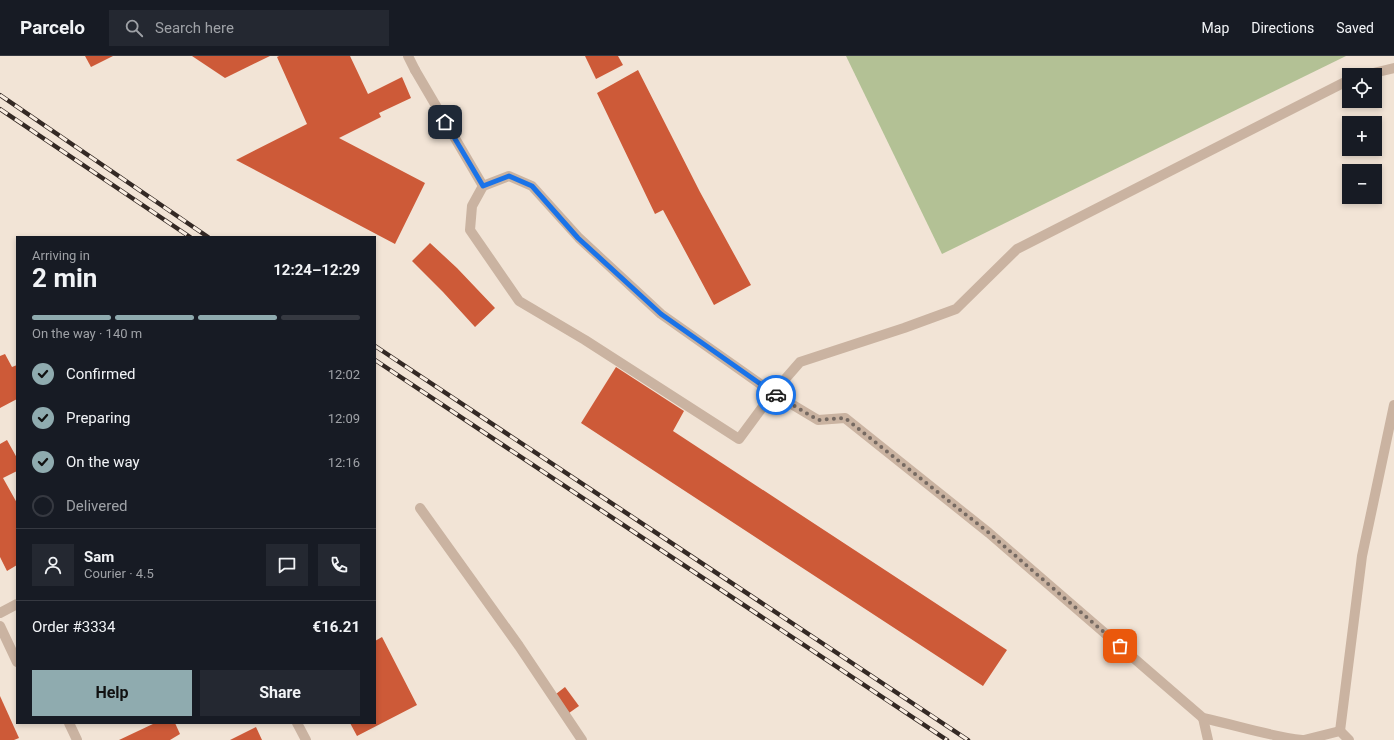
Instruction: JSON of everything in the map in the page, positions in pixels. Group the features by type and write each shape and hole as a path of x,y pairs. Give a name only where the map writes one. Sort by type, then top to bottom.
{"street":[{"path":"408,56 414,70 483,186"},
{"path":"1382,71 1394,68"},
{"path":"1340,731 1303,740 1275,737 1243,727 1203,718 989,533 845,418 818,420 773,393 661,314 578,238 532,186 509,176 483,186 472,206 470,230 519,301 585,340 739,439 773,393 800,362 904,328 956,309 1018,249 1342,84"},
{"path":"1340,731 1362,556 1394,405"},
{"path":"420,508 519,646 582,740"},
{"path":"0,613 16,605"},
{"path":"0,626 16,660"},
{"path":"1203,718 1208,740"},
{"path":"69,724 77,740"},
{"path":"298,724 306,740"},
{"path":"1340,731 1349,740"}],"green space":[{"path":"846,56 1346,56 942,254"}],"building":[{"path":"85,56 113,56 91,67"},
{"path":"192,56 270,56 225,78"},
{"path":"350,56 368,94 402,77 411,98 379,113 381,117 339,138 425,183 395,244 236,160 307,124 277,57"},
{"path":"585,56 618,56 623,65 596,79"},
{"path":"638,70 700,192 751,285 714,305 663,210 655,214 597,93"},
{"path":"430,243 457,268 495,308 475,327 412,261"},
{"path":"5,354 12,367 16,365 16,400 0,408 0,356"},
{"path":"616,367 684,411 673,431 1007,650 983,686 581,423"},
{"path":"7,440 16,456 16,472 3,478 16,501 16,566 7,571 0,557 0,444"},
{"path":"382,637 417,705 357,736 351,724 376,724 376,640"},
{"path":"565,687 579,706 569,713 556,694"},
{"path":"0,696 19,738 14,740 0,740"},
{"path":"153,724 175,724 180,734 170,740 119,740"},
{"path":"256,727 262,740 230,740"}],"railway":[{"path":"0,95 207,236"},
{"path":"0,109 189,236"},
{"path":"376,347 968,740"},
{"path":"376,361 947,740"}],"way so far":[{"path":"776,395 818,420 845,418 989,533 1120,646"}],"route":[{"path":"445,122 483,186 509,176 532,186 578,238 661,314 776,395"}]}
